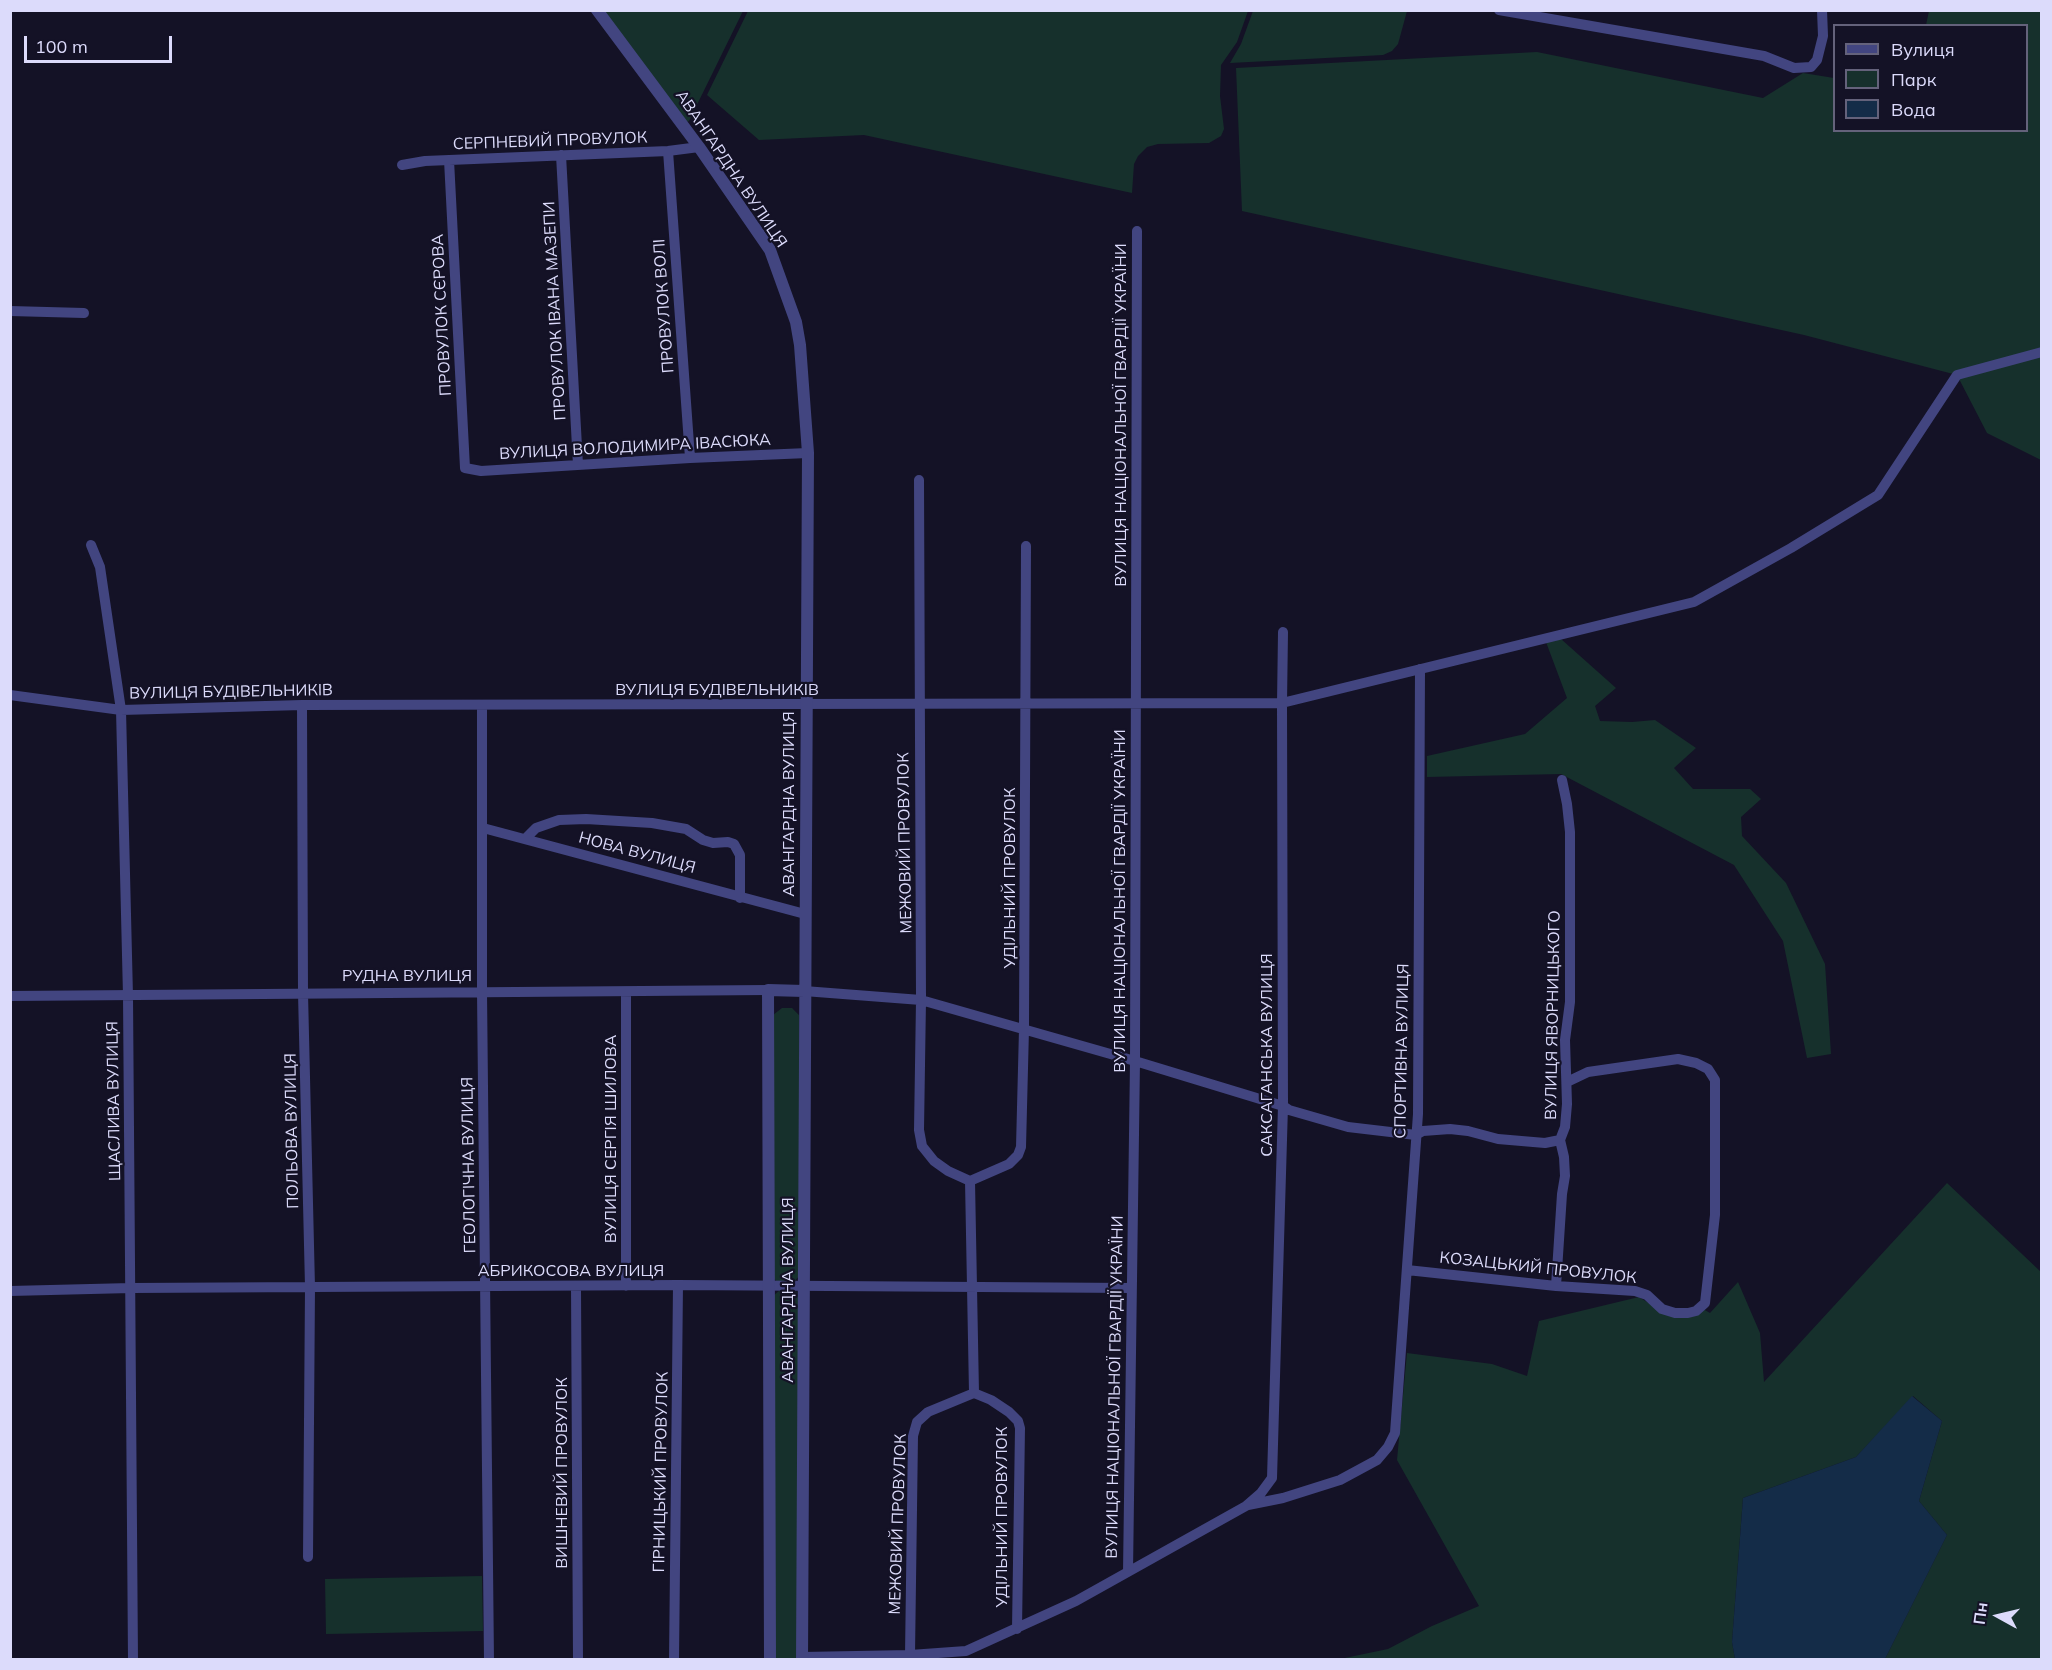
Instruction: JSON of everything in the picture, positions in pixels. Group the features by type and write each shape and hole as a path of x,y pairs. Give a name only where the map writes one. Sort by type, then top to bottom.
{"street":[{"name":"АВАНГАРДНА ВУЛИЦЯ","path":"597,10 699,147 770,250 796,322 808,453 802,1658"},
{"path":"1499,10 1764,56 1794,68 1811,67 1818,60 1822,36 1822,10"},
{"name":"СЕРПНЕВИЙ ПРОВУЛОК","path":"402,165 425,161 668,151 699,147"},
{"name":"ПРОВУЛОК ВОЛІ","path":"668,151 690,458"},
{"name":"ПРОВУЛОК ІВАНА МАЗЕПИ","path":"561,155 578,465"},
{"name":"ПРОВУЛОК СЄРОВА","path":"449,160 465,468"},
{"name":"ВУЛИЦЯ НАЦІОНАЛЬНОЇ ГВАРДІЇ УКРАЇНИ","path":"1128,1572 1135,1061 1137,231"},
{"path":"10,311 84,313"},
{"name":"ВУЛИЦЯ БУДІВЕЛЬНИКІВ","path":"10,695 121,710 302,705 1282,703 1694,602 1791,548 1878,495 1957,375 2042,352"},
{"name":"ВУЛИЦЯ ВОЛОДИМИРА ІВАСЮКА","path":"465,468 481,471 808,453"},
{"name":"МЕЖОВИЙ ПРОВУЛОК","path":"919,480 921,1000 919,1130 922,1146 934,1161 948,1171 970,1181"},
{"name":"ЩАСЛИВА ВУЛИЦЯ","path":"91,546 100,567 121,710 128,996 133,1659"},
{"name":"УДІЛЬНИЙ ПРОВУЛОК","path":"970,1181 1009,1164 1022,1147 1026,546"},
{"name":"САКСАГАНСЬКА ВУЛИЦЯ","path":"1246,1506 1261,1493 1272,1478 1283,1106 1283,632"},
{"name":"СПОРТИВНА ВУЛИЦЯ","path":"1246,1506 1283,1498 1340,1480 1377,1460 1388,1448 1395,1433 1418,1114 1420,669"},
{"name":"ПОЛЬОВА ВУЛИЦЯ","path":"302,705 303,993 310,1287 308,1557"},
{"name":"ГЕОЛОГІЧНА ВУЛИЦЯ","path":"482,706 482,992 489,1659"},
{"name":"ВУЛИЦЯ ЯВОРНИЦЬКОГО","path":"1556,1286 1565,1176 1560,1140 1565,1127 1567,1082 1565,1040 1570,1002 1570,832 1562,780"},
{"name":"НОВА ВУЛИЦЯ","path":"526,838 541,825 559,820 586,819 652,823 686,829 713,843 734,844 740,855 741,897"},
{"name":"НОВА ВУЛИЦЯ","path":"483,828 805,914"},
{"name":"АВАНГАРДНА ВУЛИЦЯ","path":"768,990 770,1659"},
{"path":"804,991 921,1000 1135,1061 1348,1127 1416,1135 1424,1131 1450,1129 1516,1141 1545,1143 1560,1140"},
{"name":"РУДНА ВУЛИЦЯ","path":"10,996 804,991"},
{"name":"ВУЛИЦЯ СЕРГІЯ ШИЛОВА","path":"626,992 626,1286"},
{"name":"КОЗАЦЬКИЙ ПРОВУЛОК","path":"1407,1270 1556,1286 1635,1291 1647,1295 1657,1306 1667,1311 1688,1313 1696,1311 1705,1303 1715,1215 1715,1080 1708,1069 1696,1063 1678,1059 1588,1072 1567,1082"},
{"path":"970,1181 974,1394"},
{"name":"АБРИКОСОВА ВУЛИЦЯ","path":"10,1291 131,1288 678,1285 971,1289 1131,1288"},
{"name":"ГІРНИЦЬКИЙ ПРОВУЛОК","path":"674,1659 678,1285"},
{"name":"ВИШНЕВИЙ ПРОВУЛОК","path":"576,1286 578,1659"},
{"name":"МЕЖОВИЙ ПРОВУЛОК","path":"910,1655 913,1436 917,1422 928,1412 974,1394"},
{"name":"УДІЛЬНИЙ ПРОВУЛОК","path":"974,1394 991,1400 1009,1412 1018,1421 1020,1428 1017,1629"},
{"path":"802,1658 966,1651 1076,1601 1246,1506"}],"green space":[{"path":"748,10 1248,11 1237,42 1221,65 1220,96 1224,129 1221,136 1209,143 1158,144 1147,147 1134,164 1132,193 864,135 759,140 707,95"},
{"path":"1253,10 1407,11 1398,44 1392,51 1383,55 1230,63 1241,44"},
{"path":"604,11 743,11 689,121 687,122"},
{"path":"1929,11 2041,11 2041,460 1987,433 1957,375 1804,335 1242,211 1236,68 1537,52 1763,98 1803,73 1833,78 1833,132 2028,132 2028,24 1926,24"},
{"path":"1561,639 1616,688 1595,706 1600,721 1655,720 1696,748 1674,768 1693,789 1750,789 1761,799 1741,817 1742,836 1786,883 1825,964 1831,1054 1807,1058 1783,941 1734,865 1561,774 1427,777 1427,756 1525,734 1567,698 1546,642"},
{"path":"782,1008 792,1008 799,1015 800,1275 794,1282 779,1283 774,1279 773,1015"},
{"path":"1947,1183 2041,1272 2041,1659 1885,1659 1947,1535 1919,1501 1942,1421 1913,1396 1856,1457 1743,1498 1732,1642 1735,1659 1335,1660 1388,1649 1432,1626 1479,1606 1397,1460 1407,1353 1492,1364 1527,1376 1539,1321 1639,1297 1658,1309 1703,1309 1710,1313 1738,1282 1760,1333 1764,1382"},
{"path":"779,1291 795,1291 799,1295 797,1659 772,1660 774,1295"},
{"path":"482,1576 483,1631 326,1634 325,1579"}],"water":[{"path":"1912,1396 1942,1421 1919,1501 1947,1535 1885,1659 1735,1659 1732,1642 1743,1498 1856,1457"}]}
